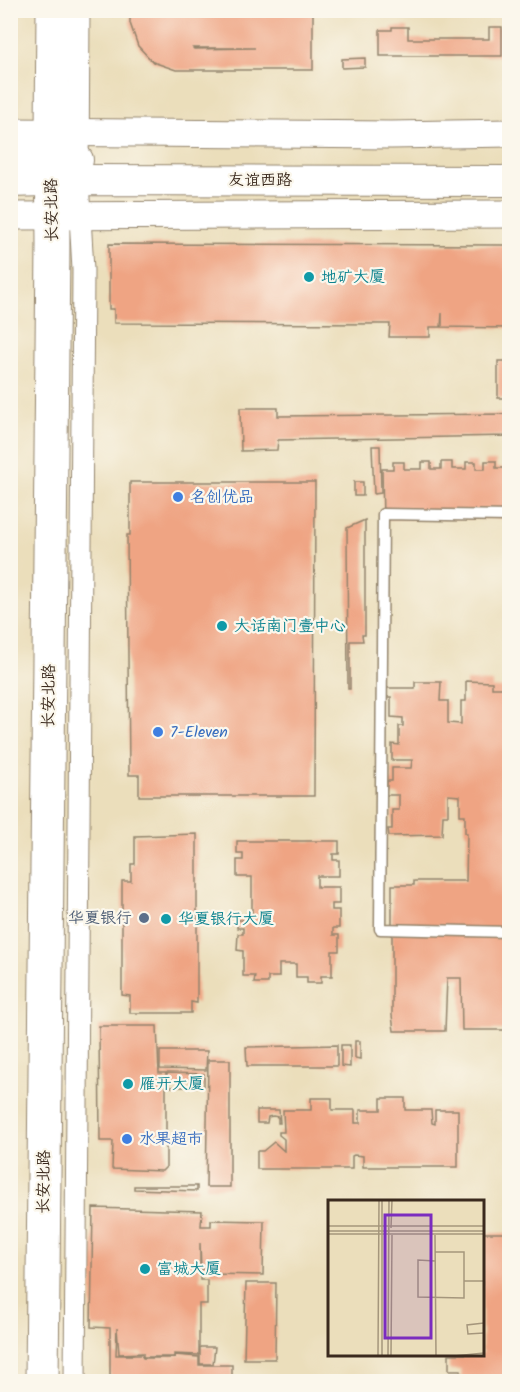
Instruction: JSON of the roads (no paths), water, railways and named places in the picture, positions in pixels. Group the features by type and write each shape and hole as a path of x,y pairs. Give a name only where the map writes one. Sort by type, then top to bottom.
{"main road":[{"name":"长安北路","path":"42,1382 66,216 65,158 53,10"},
{"name":"友谊西路","path":"10,182 65,158 510,181"},
{"name":"友谊西路","path":"10,159 510,165"}],"street":[{"path":"65,158 79,10"},
{"path":"10,132 65,158 391,135 510,133"},
{"path":"10,216 510,214"},
{"path":"66,216 83,281 75,1382"}],"lane":[{"path":"510,516 383,514 380,917 380,929 510,932"}],"place":[{"name":"地矿大厦","path":"309,277"},
{"name":"名创优品","path":"178,497"},
{"name":"大话南门壹中心","path":"222,626"},
{"name":"7-Eleven","path":"158,732"},
{"name":"华夏银行","path":"144,918"},
{"name":"华夏银行大厦","path":"166,919"},
{"name":"雁开大厦","path":"128,1084"},
{"name":"水果超市","path":"127,1139"},
{"name":"富城大厦","path":"145,1269"}]}
